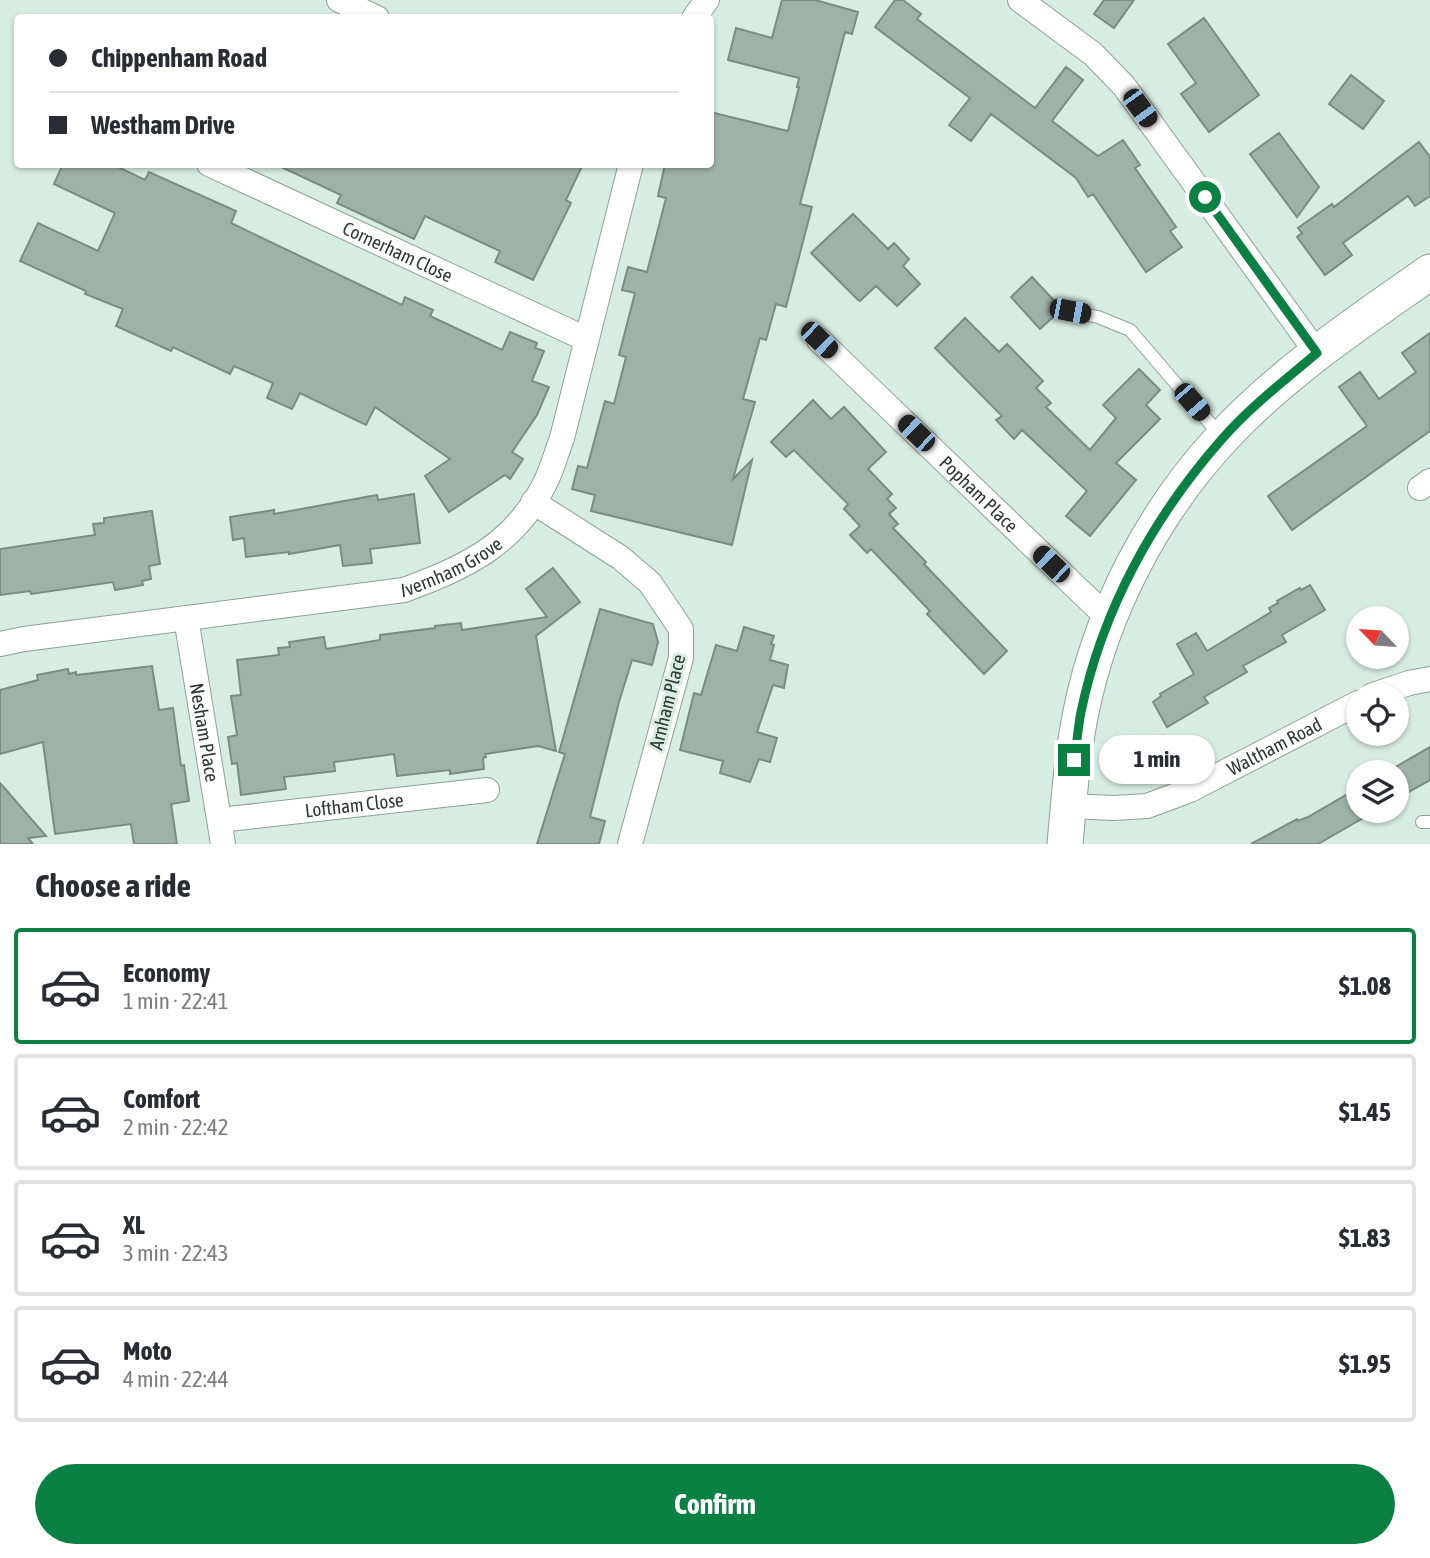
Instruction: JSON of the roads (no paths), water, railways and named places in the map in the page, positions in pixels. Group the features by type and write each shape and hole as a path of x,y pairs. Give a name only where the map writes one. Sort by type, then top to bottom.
{"street":[{"path":"339,0 369,14"},
{"path":"1020,0 1093,54 1124,86 1317,353"},
{"name":"Cornerham Close","path":"218,168 586,340"},
{"name":"Ivernham Grove","path":"0,644 404,590 453,572 484,555 519,522 547,480 562,438 630,168"},
{"path":"1065,844 1081,713 1110,619 1144,546 1176,496 1223,438 1317,353 1430,272"},
{"name":"Popham Place","path":"819,340 1110,619"},
{"name":"Arnham Place","path":"533,502 621,558 650,583 681,629 681,658 630,844"},
{"name":"Nesham Place","path":"186,618 222,832"},
{"path":"1409,685 1430,679"},
{"name":"Waltham Road","path":"1068,806 1147,806 1190,790 1346,709"},
{"name":"Loftham Close","path":"222,832 487,790"}],"lane":[{"path":"1070,311 1098,317 1130,330 1223,438"}]}
